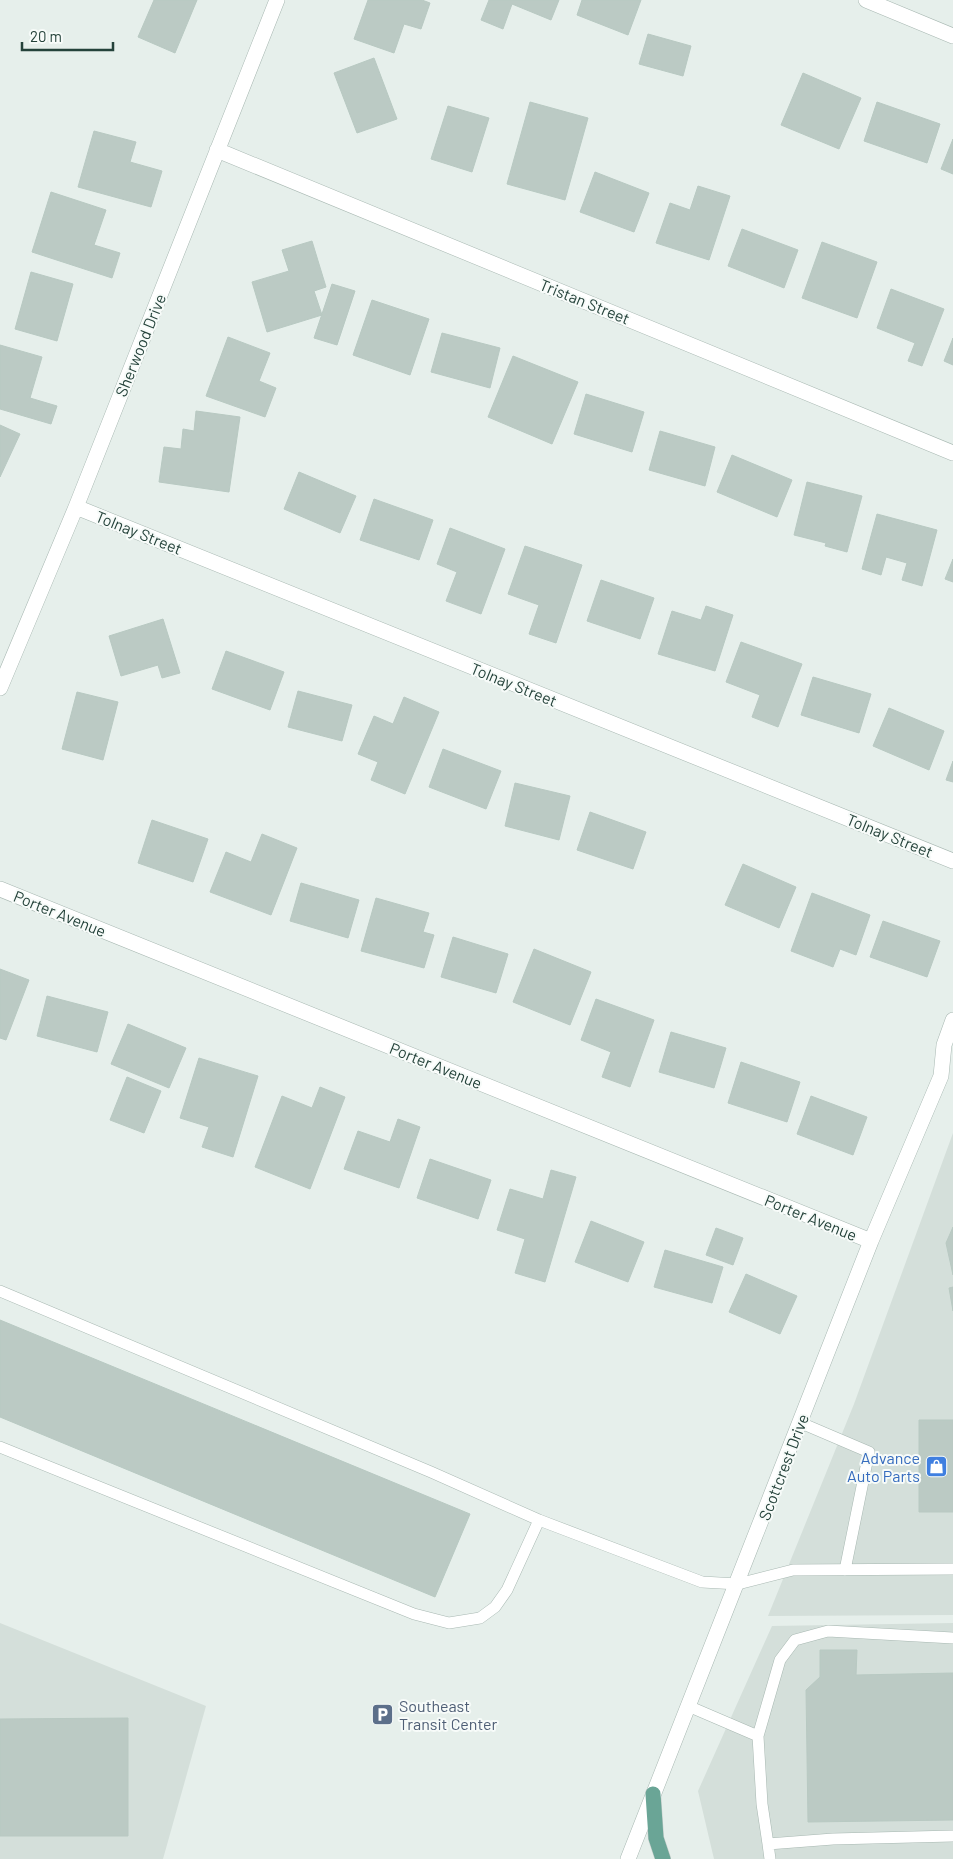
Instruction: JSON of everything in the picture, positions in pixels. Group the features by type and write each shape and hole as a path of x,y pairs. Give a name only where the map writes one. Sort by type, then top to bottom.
{"main road":[{"path":"653,1794 656,1838 662,1859"}],"street":[{"name":"Sherwood Drive","path":"0,688 76,507 277,0"},
{"path":"866,0 953,36"},
{"name":"Tristan Street","path":"217,150 953,453"},
{"name":"Tolnay Street","path":"76,507 953,861"},
{"name":"Porter Avenue","path":"0,889 871,1242"},
{"name":"Scottcrest Drive","path":"628,1859 738,1584 871,1242 941,1076 944,1045 953,1020"},
{"name":"Scottcrest Drive","path":"941,1076 953,1065"}],"lane":[{"path":"0,1291 431,1472 539,1520 702,1582 738,1584 793,1570 953,1569"},
{"path":"801,1423 869,1452 845,1570"},
{"path":"0,1447 414,1614 449,1623 480,1618 495,1607 507,1590 539,1520"},
{"path":"770,1859 762,1804 758,1736 780,1660 795,1640 828,1631 953,1638"},
{"path":"688,1706 758,1736"},
{"path":"768,1844 833,1839 953,1836"}],"shaded area":[{"path":"953,1133 953,1615 768,1616 854,1404"},
{"path":"0,1623 206,1706 163,1859 0,1859"},
{"path":"953,1623 953,1859 714,1859 698,1791 772,1626"}],"building":[{"path":"154,0 197,0 175,53 138,37"},
{"path":"368,0 422,0 430,3 421,29 404,24 394,53 354,39"},
{"path":"489,0 559,0 551,20 512,4 503,29 481,20"},
{"path":"582,0 641,0 628,35 577,15"},
{"path":"648,34 691,46 683,76 639,64"},
{"path":"374,58 397,119 357,133 334,73"},
{"path":"803,73 861,98 839,149 781,125"},
{"path":"530,102 588,118 565,200 507,184"},
{"path":"877,102 940,124 927,163 864,141"},
{"path":"448,106 489,118 472,172 431,159"},
{"path":"94,131 136,142 130,162 162,171 151,207 78,187"},
{"path":"953,139 953,174 941,169"},
{"path":"595,172 649,193 634,232 580,212"},
{"path":"698,186 730,196 709,260 656,243 670,203 690,210"},
{"path":"51,192 106,210 94,245 120,253 112,278 32,252"},
{"path":"742,229 798,250 784,288 728,266"},
{"path":"312,241 326,287 314,291 322,315 267,332 252,282 289,271 282,250"},
{"path":"822,242 877,262 857,318 802,298"},
{"path":"31,272 73,284 57,341 15,329"},
{"path":"332,284 355,291 337,345 314,338"},
{"path":"891,289 944,309 922,366 908,361 915,343 877,328"},
{"path":"372,300 429,319 410,375 353,355"},
{"path":"442,333 500,348 490,388 431,372"},
{"path":"228,337 270,353 259,381 276,388 265,417 206,396"},
{"path":"953,338 953,365 944,361"},
{"path":"0,345 42,357 30,398 57,406 51,424 0,409"},
{"path":"513,356 578,382 552,444 488,417"},
{"path":"586,394 644,412 632,452 574,434"},
{"path":"196,411 240,417 229,492 159,482 164,447 181,449 183,429 194,431"},
{"path":"0,425 20,434 0,477"},
{"path":"660,431 715,447 705,486 649,470"},
{"path":"732,455 792,480 777,517 717,492"},
{"path":"299,472 356,496 340,533 284,509"},
{"path":"807,482 862,496 847,552 825,546 826,543 794,535"},
{"path":"374,499 433,520 419,560 360,540"},
{"path":"877,514 937,530 922,586 902,580 907,563 886,557 881,575 862,569"},
{"path":"450,528 505,549 481,614 446,601 457,572 437,564"},
{"path":"525,546 582,565 556,643 529,634 539,605 508,594"},
{"path":"953,559 953,582 945,579"},
{"path":"601,580 654,598 640,639 587,621"},
{"path":"706,606 733,615 715,671 658,654 672,611 701,620"},
{"path":"163,619 180,673 162,678 158,665 121,676 109,636"},
{"path":"741,642 802,664 778,727 752,717 760,695 726,682"},
{"path":"226,651 284,672 270,710 212,689"},
{"path":"813,677 871,694 859,733 801,715"},
{"path":"298,691 352,705 342,741 288,727"},
{"path":"77,692 118,702 103,760 62,749"},
{"path":"404,697 439,712 405,794 371,780 378,762 358,754 374,716 393,724"},
{"path":"889,708 944,731 929,770 873,746"},
{"path":"443,749 501,771 486,809 429,787"},
{"path":"953,761 953,782 946,780"},
{"path":"515,783 570,796 559,840 505,826"},
{"path":"590,812 646,832 633,869 577,850"},
{"path":"152,820 208,839 193,882 138,863"},
{"path":"262,834 297,848 271,915 210,892 226,852 251,862"},
{"path":"743,864 796,887 779,928 725,905"},
{"path":"301,883 359,900 348,938 290,921"},
{"path":"812,893 870,915 856,955 840,949 833,967 791,951"},
{"path":"376,898 429,913 423,932 434,935 424,968 361,951"},
{"path":"883,921 940,941 927,977 870,957"},
{"path":"453,937 508,954 496,993 441,977"},
{"path":"534,949 591,972 570,1025 513,1002"},
{"path":"0,969 29,980 6,1040 0,1038"},
{"path":"47,996 108,1012 97,1052 37,1036"},
{"path":"596,999 654,1020 630,1087 602,1077 611,1052 581,1040"},
{"path":"128,1024 186,1048 169,1088 111,1064"},
{"path":"671,1032 726,1048 714,1088 659,1072"},
{"path":"199,1058 258,1076 233,1157 202,1147 209,1127 180,1118"},
{"path":"741,1062 800,1082 787,1122 728,1103"},
{"path":"127,1077 161,1091 144,1133 110,1120"},
{"path":"320,1087 345,1097 310,1189 255,1167 282,1096 312,1108"},
{"path":"811,1096 867,1117 853,1155 797,1134"},
{"path":"398,1119 420,1127 399,1188 344,1169 358,1131 390,1142"},
{"path":"430,1159 491,1180 478,1219 417,1198"},
{"path":"551,1170 576,1177 545,1282 515,1273 525,1239 497,1230 510,1189 543,1199"},
{"path":"591,1221 644,1242 628,1282 575,1262"},
{"path":"953,1227 953,1275 946,1243"},
{"path":"716,1228 743,1238 733,1265 706,1255"},
{"path":"665,1250 723,1267 712,1303 654,1287"},
{"path":"746,1274 797,1296 780,1334 729,1312"},
{"path":"953,1287 953,1311 949,1288"},
{"path":"0,1320 470,1514 435,1597 0,1417"},
{"name":"Advance Auto Parts","path":"919,1420 953,1420 953,1512 919,1512"},
{"path":"820,1650 857,1650 856,1675 953,1673 953,1820 808,1822 806,1690 820,1677"},
{"path":"128,1718 128,1836 0,1836 0,1719"}],"place":[{"name":"Advance Auto Parts","path":"936,1466"},
{"name":"Southeast Transit Center","path":"383,1714"}]}
